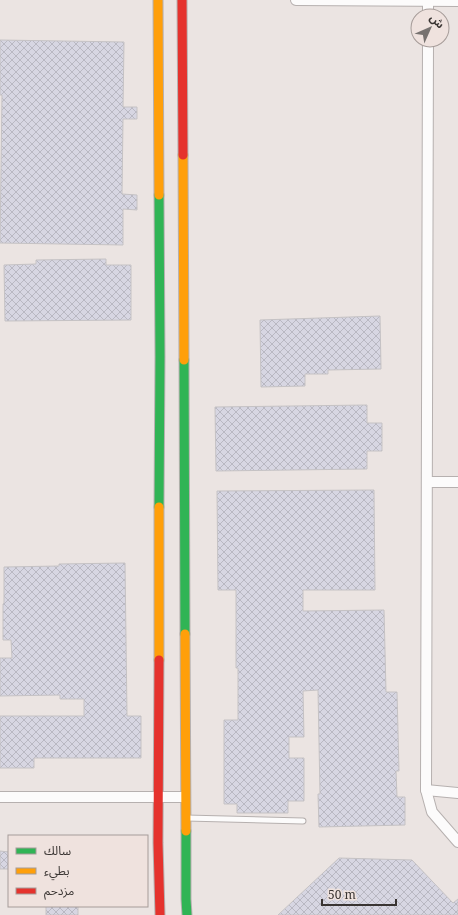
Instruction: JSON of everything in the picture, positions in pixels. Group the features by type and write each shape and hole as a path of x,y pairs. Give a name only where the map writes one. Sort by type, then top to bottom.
{"main road":[{"path":"158,0 160,356 158,843 160,915"},
{"path":"182,0 185,797 187,915"}],"street":[{"path":"296,0 458,1"},
{"path":"428,1 428,8"},
{"path":"428,48 426,790 432,812 458,842"},
{"path":"427,482 458,482"},
{"path":"426,790 458,793"},
{"path":"0,797 185,797"}],"lane":[{"path":"186,818 303,821"}],"building":[{"path":"0,40 124,42 123,107 137,107 137,119 123,119 122,194 137,195 137,210 123,209 123,245 0,243 2,95 0,95"},
{"path":"106,259 106,265 131,265 131,320 5,321 4,265 36,264 36,260"},
{"path":"380,316 381,369 328,370 328,374 305,374 305,386 261,387 260,320"},
{"path":"367,405 367,423 382,423 382,451 367,451 367,469 216,471 215,407"},
{"path":"374,490 375,590 303,590 303,611 384,610 386,692 397,692 399,771 396,771 397,797 405,797 405,825 319,827 318,794 320,794 318,690 303,691 304,737 289,737 289,758 304,758 304,801 288,801 288,813 237,813 237,804 224,804 224,720 238,720 236,590 218,590 217,491"},
{"path":"125,563 127,716 141,716 141,758 34,758 34,768 0,768 0,716 84,716 84,699 60,699 60,695 0,696 0,658 12,658 11,640 3,640 4,567"},
{"path":"0,851 8,852 8,869 0,869"},
{"path":"339,858 412,860 453,903 458,899 458,915 278,915"},
{"path":"46,907 78,907 78,915 46,915"}],"traffic: fast":[{"path":"159,195 159,507"},
{"path":"184,360 185,634"},
{"path":"186,831 187,915"}],"traffic: slow":[{"path":"158,0 159,195"},
{"path":"183,155 184,360"},
{"path":"159,507 159,660"},
{"path":"185,634 186,831"}],"traffic: jam":[{"path":"182,0 183,155"},
{"path":"159,660 158,843 160,915"}]}
